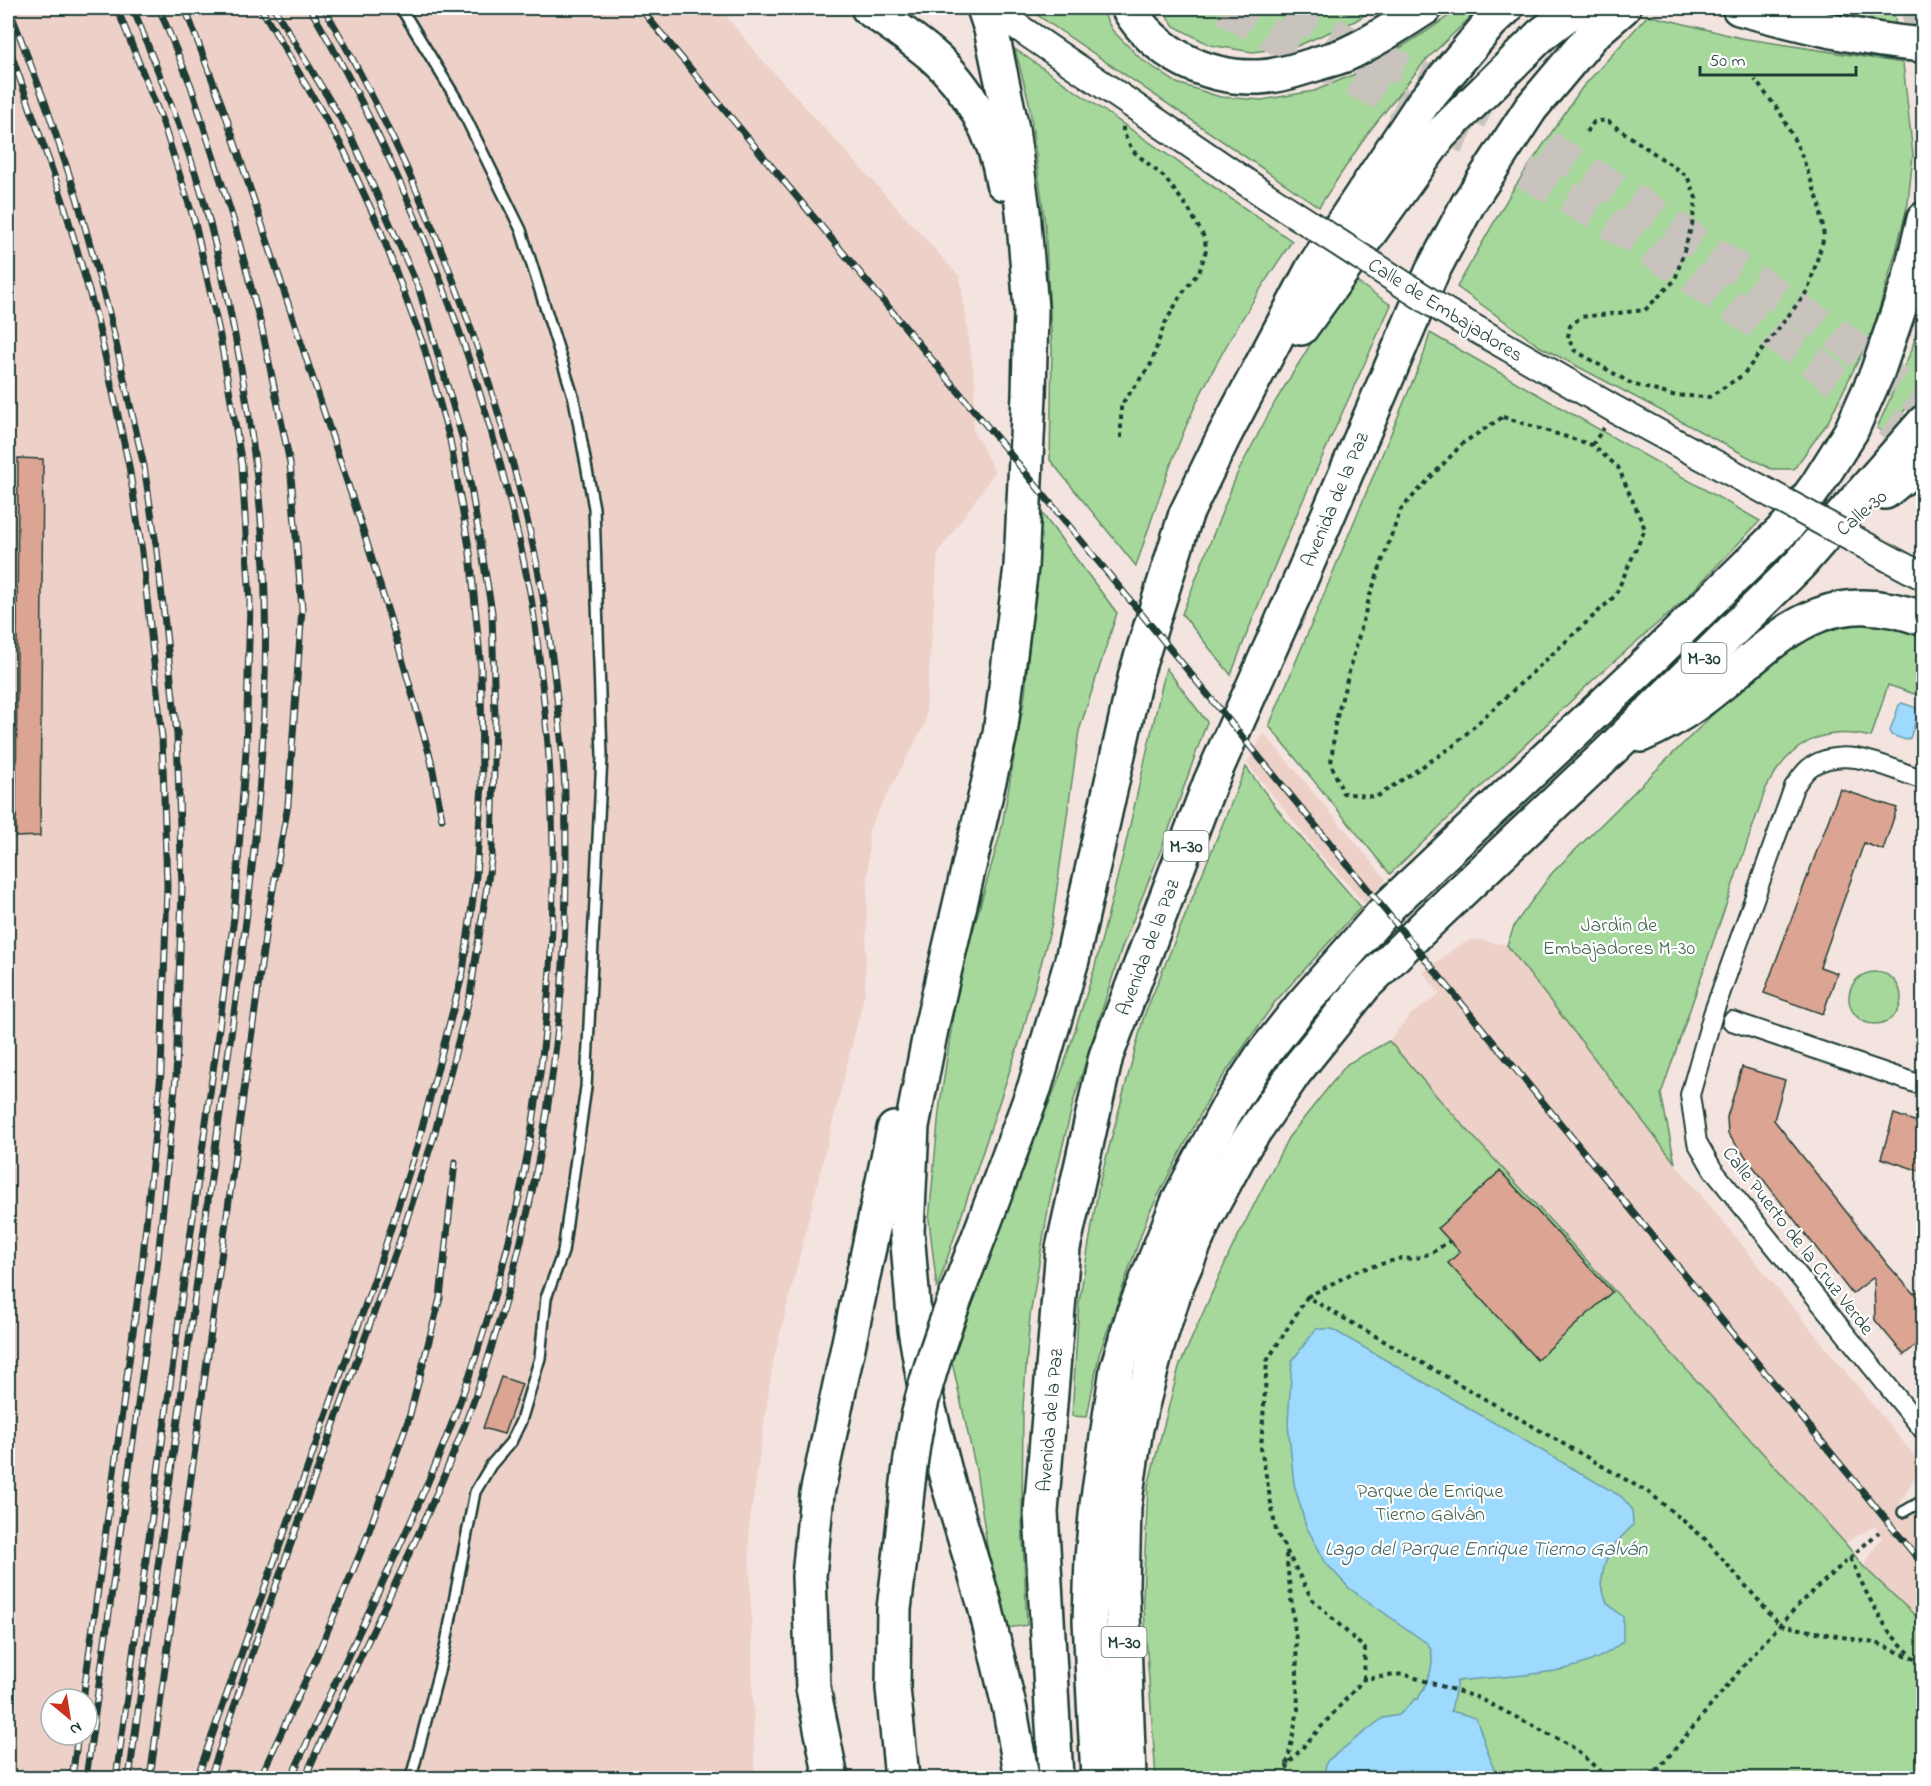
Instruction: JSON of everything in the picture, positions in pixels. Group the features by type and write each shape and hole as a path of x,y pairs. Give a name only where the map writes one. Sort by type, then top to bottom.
{"highway":[{"path":"868,8 933,56 965,94 981,119 1002,178 1007,211 1025,243"},
{"path":"984,8 991,28 1012,129 1030,309 1029,395 1022,544 1000,734 932,1024 912,1126 907,1231 915,1329 928,1405 947,1479 985,1606 1010,1710 1022,1779"},
{"path":"1128,8 1145,30 1161,45 1197,67 1239,77 1260,77 1282,74 1350,53 1425,8"},
{"path":"902,1779 894,1688 894,1610 911,1452 922,1400 936,1353 1035,1086 1072,960 1136,674 1186,514 1224,435 1313,268 1423,103 1491,22 1506,8"},
{"path":"1224,435 1440,135 1542,34 1576,8"},
{"name":"Avenida de la Paz","path":"1056,1779 1041,1512 1063,1248 1106,1056 1210,783 1297,588 1432,272 1468,204 1531,108 1594,33 1623,8"},
{"path":"1739,8 1876,39 1923,45"},
{"path":"1098,1779 1090,1620 1092,1558 1098,1495 1117,1369 1134,1312 1162,1240 1179,1200 1221,1119 1261,1057 1302,1005 1390,905 1640,670 1789,525 1851,431 1877,373 1910,277 1923,219"},
{"path":"1799,565 1923,422"},
{"name":"Calle 30","path":"1799,565 1923,460"},
{"name":"M-30","path":"1130,1779 1122,1586 1124,1506 1136,1428 1157,1347 1176,1287 1206,1217 1245,1145 1295,1072 1365,985 1799,565"},
{"path":"1610,750 1666,723 1698,702 1776,638 1802,622 1844,608 1867,606 1899,610 1923,619"},
{"path":"831,1779 813,1688 809,1576 817,1494 887,1171 897,1113 961,842 1000,734"},
{"path":"900,1561 916,1765 921,1779"}],"main road":[{"name":"Calle de Embajadores","path":"990,8 1265,195 1443,310 1554,375 1923,577"}],"street":[{"name":"Calle Puerto de la Cruz Verde","path":"1923,780 1851,756 1831,757 1810,766 1794,787 1713,1014 1690,1095 1697,1142 1713,1170 1923,1431"},
{"path":"1732,1021 1923,1086"}],"lane":[{"path":"401,8 457,100 521,230 574,399 594,508 602,756 586,1087 563,1252 546,1298 540,1358 521,1421 511,1442 491,1465 475,1492 445,1648 411,1779"},
{"path":"1903,1512 1923,1500"}],"path":[{"path":"1587,132 1594,122 1606,120 1687,176 1696,198 1692,225 1675,280 1645,310 1581,317 1570,326 1568,337 1574,350 1632,384 1671,395 1709,397 1743,375 1808,290 1824,237 1820,205 1800,151 1780,112 1755,80"},
{"path":"1121,438 1121,405 1151,364 1164,325 1181,295 1200,270 1206,250 1205,238 1188,208 1165,178 1133,151 1123,132 1123,120"},
{"path":"1503,417 1592,445 1618,467 1645,530 1615,596 1452,747 1376,797 1343,793 1331,764 1335,724 1370,595 1401,509 1463,443 1503,417"},
{"path":"1287,1765 1364,1679 1365,1649 1312,1599 1276,1531 1262,1448 1267,1361 1307,1297 1356,1271 1402,1258 1414,1259 1431,1253 1449,1241"},
{"path":"1307,1297 1651,1494 1704,1538 1780,1625 1879,1644 1923,1663"},
{"path":"1651,1779 1756,1651 1803,1600 1879,1532"},
{"path":"1285,1549 1291,1583 1296,1641 1298,1710 1287,1765 1289,1779"},
{"path":"1850,1558 1889,1632 1912,1657"},
{"path":"1364,1679 1403,1674 1479,1698 1570,1745 1608,1779"}],"shaded area":[{"path":"8,8 720,8 757,54 960,277 975,382 973,430 995,472 938,553 925,724 869,829 865,992 773,1363 749,1527 755,1778 8,1778"},
{"path":"1264,733 1386,879 1366,905 1319,853 1247,763"},
{"path":"1473,939 1507,945 1675,1163 1921,1464 1898,1508 1908,1517 1923,1512 1923,1623 1863,1566 1882,1537 1875,1526 1845,1543 1440,1100 1389,1041 1410,1015 1440,994 1423,972 1455,948"}],"green space":[{"path":"1027,8 1101,8 1112,30 1141,59 1177,83 1220,97 1262,100 1314,91 1362,71 1460,8 1480,8 1425,61 1368,133 1319,207"},
{"path":"1161,8 1376,8 1355,21 1295,47 1252,52 1210,45 1174,26"},
{"path":"1822,8 1893,8 1896,26"},
{"path":"1648,15 1741,38 1903,63 1913,155 1908,203 1896,251 1873,330 1828,422 1794,469 1771,469 1539,346 1457,287 1512,191 1581,89"},
{"path":"1015,49 1292,241 1240,323 1199,397 1169,468 1136,566 1050,460 1052,349 1045,224 1029,102"},
{"path":"1351,278 1391,305 1288,535 1231,675 1182,614 1237,474 1275,402"},
{"path":"1923,305 1923,390 1884,433 1877,428 1912,349"},
{"path":"1430,333 1760,521 1684,600 1593,680 1390,874 1269,726 1424,354"},
{"path":"1041,512 1117,613 1079,731 1052,923 1023,1031 937,1289 929,1220 939,1111 958,984 1001,831 1025,695"},
{"name":"Jardín de Embajadores M-30","path":"1871,618 1923,633 1923,697 1888,685 1871,737 1836,734 1808,742 1785,760 1766,788 1661,1094 1675,1163 1507,945 1515,924 1552,873 1777,651 1804,633"},
{"path":"1166,668 1207,722 1168,832 1121,950 1074,1099 1050,1198 1030,1316 1023,1407 1022,1519 1027,1625 1008,1628 989,1559 976,1470 952,1362 978,1286 1064,1065 1094,970"},
{"path":"1246,767 1284,818 1361,907 1275,1002 1212,1092 1148,1215 1099,1355 1087,1417 1072,1416 1079,1302 1099,1185 1144,1016"},
{"path":"1875,972 1885,974 1893,980 1899,988 1901,998 1899,1008 1893,1016 1885,1022 1875,1024 1865,1022 1857,1016 1851,1008 1849,998 1851,988 1857,980 1865,974"},
{"name":"Parque de Enrique Tierno Galván","path":"1389,1041 1440,1100 1845,1543 1863,1566 1923,1623 1923,1778 1156,1778 1143,1596 1148,1486 1179,1367 1230,1252 1288,1138 1347,1064"}],"water":[{"path":"1902,703 1917,708 1919,712 1910,738 1906,740 1891,735 1890,731 1899,705"},
{"name":"Lago del Parque Enrique Tierno Galván","path":"1316,1329 1332,1329 1622,1497 1632,1509 1633,1525 1610,1549 1601,1585 1607,1603 1623,1617 1623,1641 1607,1653 1567,1669 1457,1681 1451,1711 1476,1718 1497,1778 1323,1778 1327,1761 1383,1718 1399,1715 1415,1699 1418,1699 1428,1679 1432,1657 1428,1644 1349,1588 1326,1563 1306,1526 1294,1484 1288,1424 1292,1361"}],"building":[{"path":"18,458 43,459 40,836 16,837"},
{"path":"1840,789 1897,808 1883,850 1864,843 1820,967 1837,973 1823,1014 1764,993"},
{"path":"1742,1067 1785,1080 1774,1120 1888,1265 1913,1293 1923,1291 1923,1339 1904,1355 1875,1320 1874,1277 1852,1294 1728,1134 1727,1117"},
{"path":"1894,1114 1923,1124 1923,1172 1881,1158"},
{"path":"1500,1171 1612,1292 1537,1360 1448,1263 1460,1252 1438,1228"},
{"path":"501,1377 522,1384 504,1434 483,1428"}],"tunnel":[{"path":"1224,8 1315,60 1472,140 1630,235 1811,360 1924,450"},
{"path":"1288,8 1335,35 1494,114 1640,204 1844,340 1924,403"},
{"path":"1917,8 1924,40"}],"railway":[{"path":"9,8 46,105 77,198 109,313 144,466 157,551 177,734 182,889 176,1077 157,1268 86,1778"},
{"path":"116,1778 234,918 246,750 250,603 242,465 220,336 195,223 163,123 117,8"},
{"path":"129,1778 250,886 264,719 266,635 263,552 256,469 242,375 224,281 193,166 133,8"},
{"path":"150,1778 267,922 288,805 302,609 290,463 262,329 233,219 191,86 159,8"},
{"path":"185,8 226,116 364,533 431,760 442,819"},
{"path":"197,1778 375,1278 417,1147 463,972 476,876 482,784 481,668 470,553 450,440 424,347 380,229 344,150 261,8"},
{"path":"210,1778 260,1630 399,1243 434,1136 470,995 492,854 495,717 492,612 463,440 419,289 350,134 274,8"},
{"path":"291,1778 435,1466 475,1359 499,1280 518,1201 533,1120 544,1039 551,957 553,875 551,794 535,622 513,515 494,439 444,290 415,217 348,76 310,8"},
{"path":"305,1778 448,1466 488,1359 506,1298 535,1176 555,1051 565,925 566,862 564,772 550,643 535,556 512,460 470,326 446,260 390,132 324,8"},
{"path":"640,8 968,403 1924,1566"},
{"path":"8,45 63,201 97,319 129,466 142,552 162,737 167,886 161,1072 142,1266 85,1687"},
{"path":"260,1778 316,1658 365,1542 409,1418 440,1298 455,1162"},
{"path":"72,1778 76,1747"}]}
